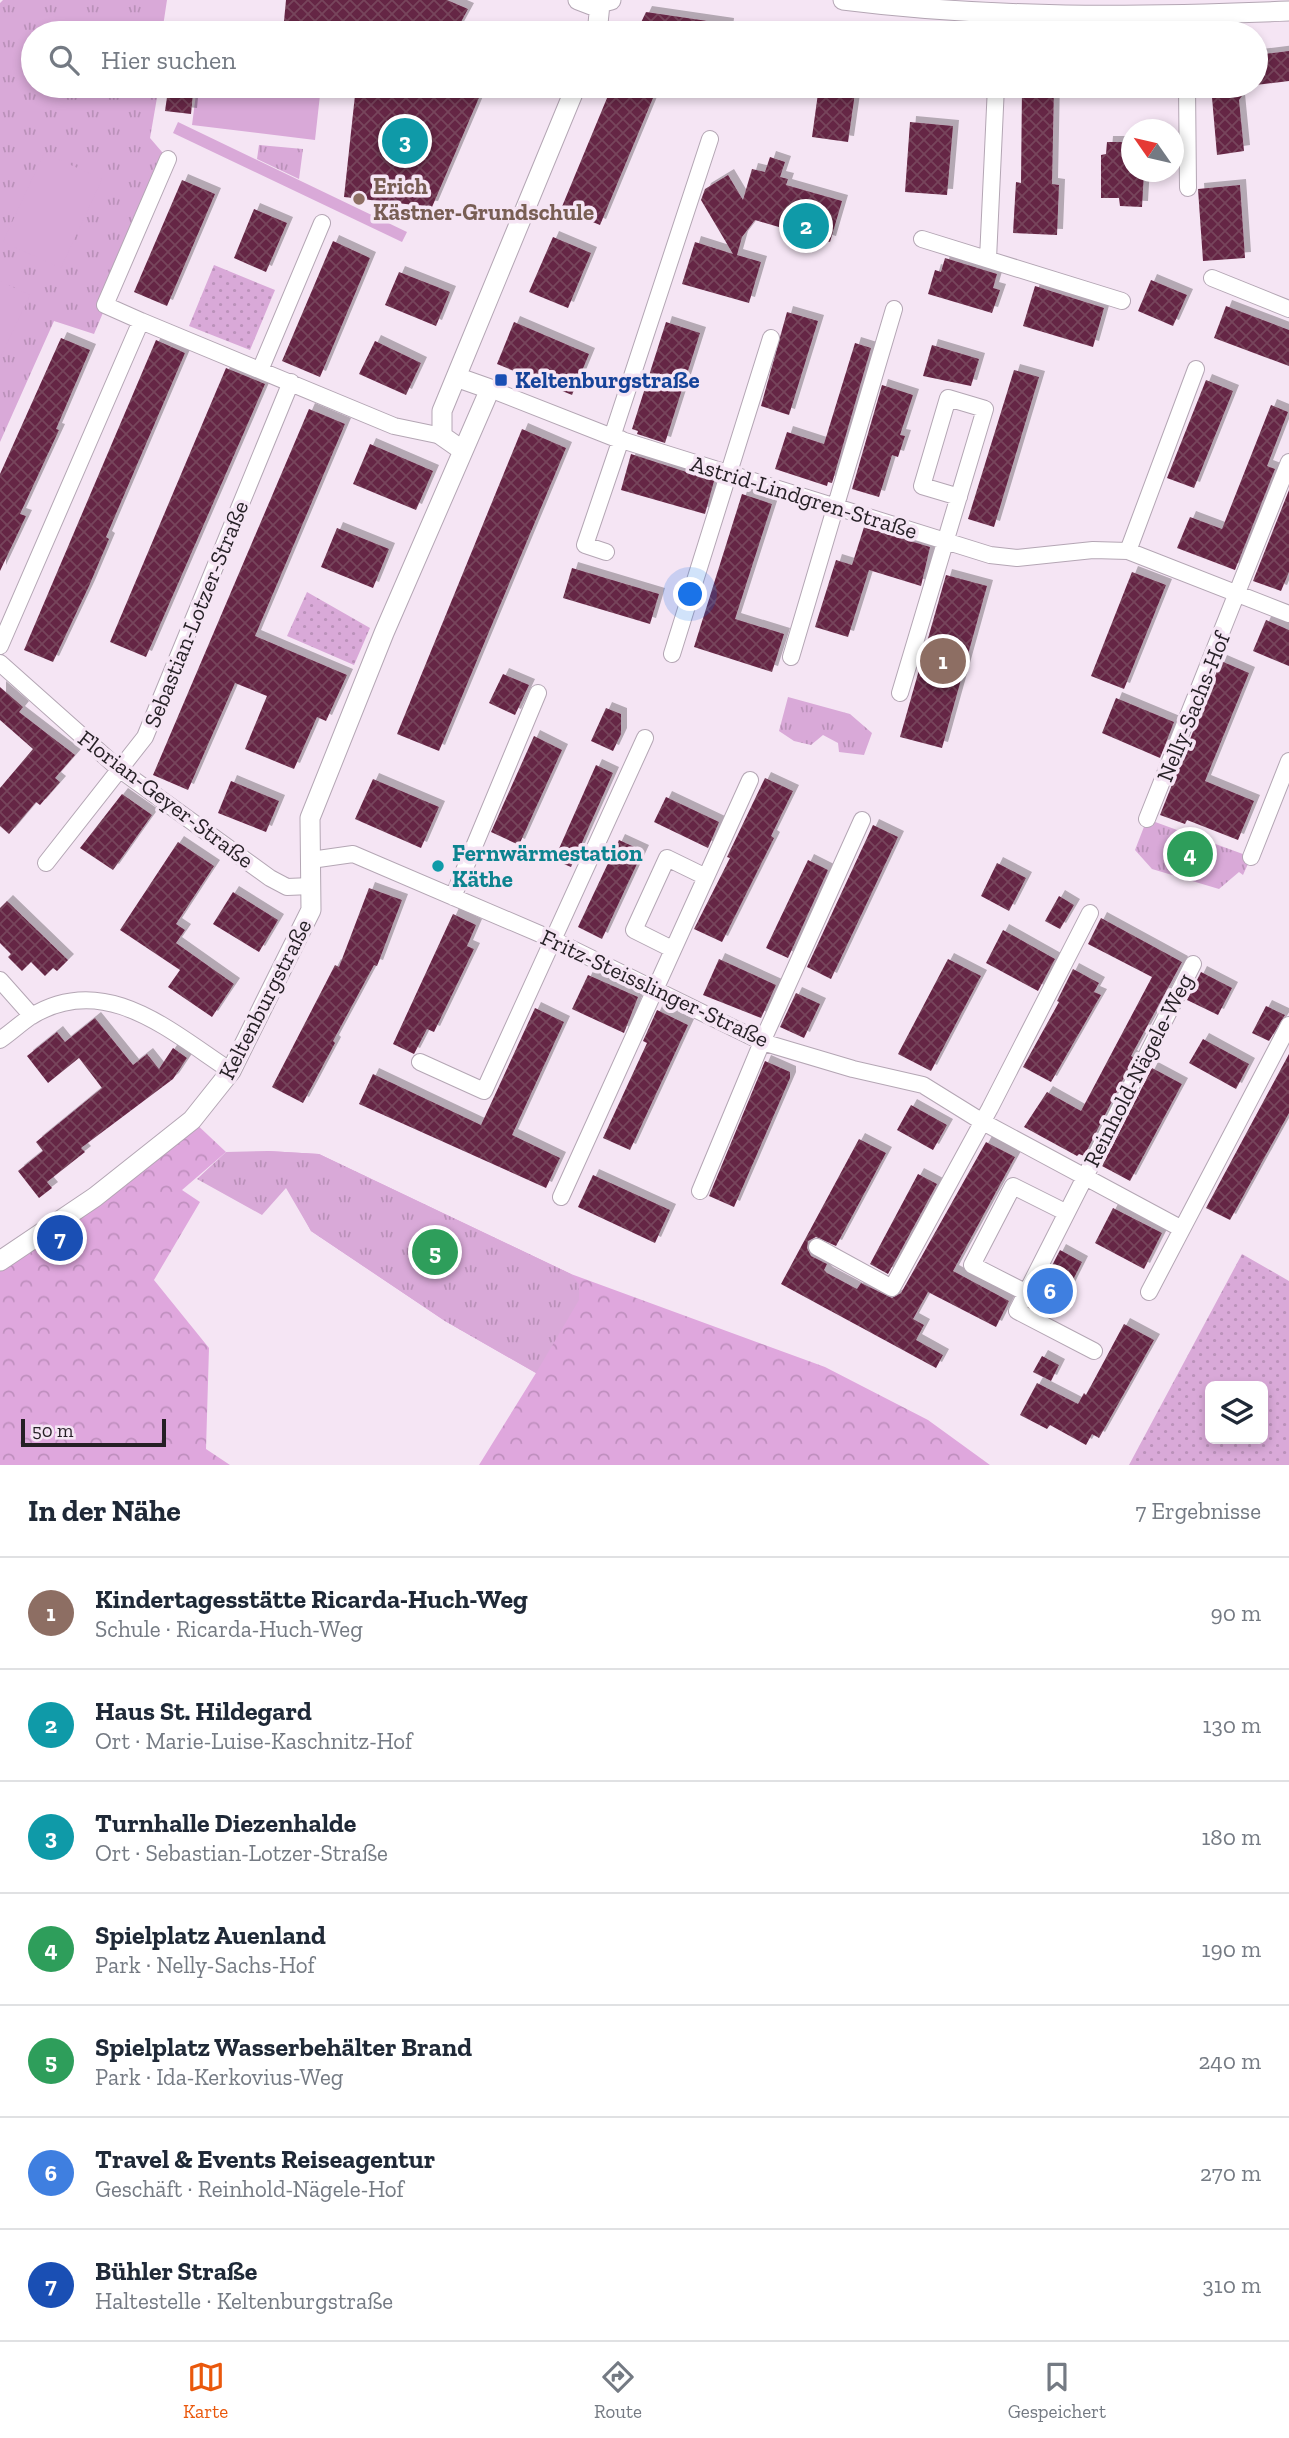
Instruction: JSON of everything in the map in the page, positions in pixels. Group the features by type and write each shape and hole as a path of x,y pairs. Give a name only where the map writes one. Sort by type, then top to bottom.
{"street":[{"path":"578,0 605,2 600,21"},
{"path":"843,0 980,21"},
{"path":"1013,21 1067,9 1156,21"},
{"path":"1215,21 1289,11"},
{"path":"442,436 442,411 571,98"},
{"path":"988,258 995,98"},
{"path":"1187,98 1188,188"},
{"path":"606,552 584,545 710,139"},
{"path":"168,159 105,306 261,368 394,426 442,436 462,450"},
{"path":"261,368 322,223"},
{"path":"922,239 1122,302"},
{"path":"1212,278 1289,309"},
{"path":"791,657 894,309"},
{"path":"0,646 141,321"},
{"path":"672,654 771,338"},
{"path":"1128,551 1196,369"},
{"path":"456,377 490,389"},
{"name":"Sebastian-Lotzer-Straße","path":"46,863 145,737 291,382"},
{"name":"Astrid-Lindgren-Straße","path":"490,389 616,438 990,555 1017,558 1093,550 1128,551 1289,614"},
{"name":"Keltenburgstraße","path":"0,1261 95,1197 192,1120 231,1072 311,910 310,818 462,450 490,389"},
{"path":"900,693 945,540 959,497 985,409 948,398 922,486 959,497"},
{"name":"Nelly-Sachs-Hof","path":"1147,819 1289,462"},
{"name":"Florian-Geyer-Straße","path":"0,663 119,769 270,878 287,887 311,886"},
{"path":"453,897 538,693"},
{"path":"420,1062 484,1091 645,738"},
{"path":"1251,857 1289,761"},
{"path":"561,1197 750,780"},
{"path":"700,1191 762,1042 862,820"},
{"name":"Fritz-Steisslinger-Straße","path":"311,860 353,854 554,940 762,1042 853,1069 923,1085 981,1121 1182,1229"},
{"path":"672,949 634,930 667,858 706,877"},
{"path":"817,1247 892,1288 1090,913"},
{"name":"Reinhold-Nägele-Weg","path":"1025,1292 1193,964"},
{"path":"0,979 32,1016"},
{"path":"0,1040 32,1016 72,1002 101,1000 140,1011 231,1072"},
{"path":"1149,1292 1289,1025"},
{"path":"1065,1212 1013,1186 972,1265 1025,1292 1017,1311 1094,1351"}],"green space":[{"path":"3,0 167,0 164,21 21,21 21,98 157,98 150,138 168,159 94,334 54,321 0,442 0,3"},
{"path":"195,98 320,98 315,140 192,125"},
{"path":"178,122 407,232 402,242 173,133"},
{"path":"259,145 303,149 299,179 257,159"},
{"path":"44,153 102,179 61,268 3,242"},
{"path":"214,265 275,290 250,350 189,326"},
{"path":"0,281 30,295 0,358"},
{"path":"307,592 370,628 354,665 287,636"},
{"path":"788,697 850,714 872,733 864,755 839,752 838,743 823,735 811,745 794,741 779,731"},
{"path":"1147,819 1251,857 1243,875 1239,872 1219,889 1152,869 1135,850"},
{"path":"192,1120 226,1152 182,1190 200,1202 154,1280 209,1348 206,1449 230,1465 0,1465 0,1261"},
{"path":"268,1151 319,1154 571,1274 825,1367 928,1420 990,1465 479,1465 536,1373 445,1321 311,1231"},
{"path":"226,1152 319,1154 571,1274 579,1284 579,1300 536,1373 445,1321 311,1231 286,1188 262,1215 197,1179"},
{"path":"1242,1254 1289,1281 1289,1465 1129,1465"}],"building":[{"path":"286,0 447,0 468,9 462,21 284,21"},
{"path":"646,12 708,21 642,21"},
{"path":"1289,51 1289,81 1268,84 1268,54"},
{"path":"167,98 193,98 191,114 165,111"},
{"path":"355,98 479,98 432,207 344,197"},
{"path":"607,98 653,98 600,225 561,209"},
{"path":"817,98 854,98 848,142 812,137"},
{"path":"1022,98 1054,98 1052,184 1059,185 1057,235 1013,233 1016,182 1021,183"},
{"path":"1212,98 1240,98 1244,151 1217,155"},
{"path":"910,122 953,126 947,195 905,192"},
{"path":"1107,142 1121,142 1121,182 1143,182 1142,207 1120,206 1119,198 1101,198 1101,155 1106,154"},
{"path":"770,157 785,162 780,177 788,179 786,185 842,201 830,242 755,220 742,237 737,255 761,262 749,303 682,284 695,242 733,254 701,200 705,189 728,175 743,200 752,169 765,172"},
{"path":"182,180 215,194 167,306 134,292"},
{"path":"1240,185 1245,258 1203,261 1198,189"},
{"path":"254,209 287,223 266,272 234,258"},
{"path":"553,237 591,253 568,308 529,292"},
{"path":"333,241 370,258 320,377 282,361"},
{"path":"945,258 997,274 993,288 1000,290 992,313 928,294 935,270 941,272"},
{"path":"399,272 450,292 436,326 385,305"},
{"path":"1151,280 1187,295 1173,326 1138,311"},
{"path":"1035,286 1104,308 1093,347 1023,326"},
{"path":"1226,306 1289,330 1289,366 1214,338"},
{"path":"787,312 818,321 789,415 761,406"},
{"path":"514,322 589,354 572,395 497,364"},
{"path":"666,322 700,333 665,443 637,434 638,431 632,429"},
{"path":"61,338 90,350 56,429 59,430 20,514 26,516 0,571 0,474"},
{"path":"156,340 185,353 106,537 109,539 89,586 53,662 24,650"},
{"path":"375,341 421,363 406,395 359,374"},
{"path":"855,343 871,348 832,483 828,482 827,486 775,469 787,432 824,444"},
{"path":"932,345 979,359 971,386 923,376"},
{"path":"226,368 265,384 146,657 110,642"},
{"path":"1014,370 1039,377 994,527 968,519"},
{"path":"1206,380 1233,391 1194,488 1167,478"},
{"path":"882,385 913,395 900,435 905,436 898,457 892,455 879,497 852,489"},
{"path":"1271,405 1288,412 1267,466 1275,469 1235,570 1177,548 1190,517 1222,529"},
{"path":"309,409 345,424 255,636 347,675 326,721 317,717 294,769 245,749 267,696 235,683 188,790 153,775"},
{"path":"522,429 566,448 439,751 397,734"},
{"path":"370,444 433,471 416,510 353,484"},
{"path":"631,454 714,481 705,514 621,490"},
{"path":"1289,490 1289,572 1281,591 1253,581"},
{"path":"742,494 772,504 735,619 784,634 772,672 694,647"},
{"path":"864,527 930,547 921,586 869,570 848,637 815,627 836,560 852,565"},
{"path":"337,528 389,549 373,588 321,567"},
{"path":"572,568 659,594 650,624 563,598"},
{"path":"1132,572 1166,585 1124,689 1091,676"},
{"path":"946,575 987,586 942,748 900,737"},
{"path":"1266,620 1289,630 1289,666 1253,651"},
{"path":"1221,661 1249,673 1205,781 1254,801 1238,840 1187,820 1185,824 1160,815"},
{"path":"503,674 529,685 515,715 489,703"},
{"path":"0,687 23,707 19,712 75,755 55,778 60,782 40,805 36,802 9,834 0,826 0,788 33,749 0,720"},
{"path":"1116,698 1174,722 1160,758 1102,733"},
{"path":"606,708 621,714 621,734 613,751 591,741"},
{"path":"534,736 562,750 519,845 491,832"},
{"path":"596,765 613,773 571,867 554,860"},
{"path":"765,778 793,791 771,836 774,838 722,942 694,929 730,858 727,857"},
{"path":"373,779 439,807 421,848 355,819"},
{"path":"231,781 279,801 266,832 218,813"},
{"path":"122,794 152,815 113,870 80,848"},
{"path":"666,797 719,822 708,848 654,822"},
{"path":"873,825 898,837 831,979 807,967"},
{"path":"619,840 643,851 602,939 578,927"},
{"path":"178,842 214,866 176,924 185,930 176,943 234,984 212,1017 168,987 180,970 120,930"},
{"path":"808,860 828,870 788,958 766,948"},
{"path":"997,863 1026,878 1009,911 981,896"},
{"path":"369,888 402,900 377,966 374,965 303,1103 272,1087 335,965 339,967"},
{"path":"233,892 278,920 259,952 213,924"},
{"path":"1059,896 1074,905 1060,929 1045,921"},
{"path":"7,901 68,960 57,971 53,968 45,976 31,962 22,971 8,957 11,954 0,943 0,908"},
{"path":"453,914 476,925 467,946 474,949 434,1032 427,1029 414,1054 393,1044"},
{"path":"1101,918 1182,962 1131,1056 1134,1058 1084,1156 1077,1156 1024,1127 1047,1092 1081,1111 1152,977 1088,944"},
{"path":"1003,930 1055,959 1038,991 986,963"},
{"path":"719,959 776,985 761,1018 703,995"},
{"path":"948,959 981,976 931,1071 898,1054"},
{"path":"1073,969 1099,983 1094,992 1101,995 1051,1082 1023,1067 1059,1002 1057,1001"},
{"path":"1201,972 1232,988 1218,1015 1187,1000"},
{"path":"588,975 638,997 624,1033 572,1009"},
{"path":"796,993 820,1004 804,1038 780,1027"},
{"path":"1266,1006 1285,1015 1269,1041 1252,1033"},
{"path":"535,1008 564,1022 512,1135 560,1158 546,1188 359,1104 373,1074 481,1125"},
{"path":"657,1010 688,1025 630,1150 603,1138 647,1043 643,1041"},
{"path":"95,1018 133,1065 147,1054 159,1069 173,1048 187,1058 173,1079 81,1148 85,1152 47,1182 52,1188 39,1198 18,1171 43,1151 36,1142 102,1088 79,1058 48,1083 27,1056 57,1032 65,1042"},
{"path":"1203,1039 1249,1064 1236,1089 1189,1063"},
{"path":"1289,1054 1289,1113 1230,1220 1206,1208"},
{"path":"765,1061 790,1072 790,1078 734,1207 709,1196"},
{"path":"1152,1068 1182,1084 1130,1181 1102,1166"},
{"path":"911,1105 947,1125 933,1150 897,1130"},
{"path":"859,1139 886,1153 836,1246 816,1237 808,1241 807,1248 811,1256 827,1264 824,1270 827,1273 857,1289 861,1283 892,1298 901,1293 986,1142 1015,1157 953,1271 1009,1301 996,1327 928,1292 913,1319 924,1325 916,1340 943,1355 936,1368 781,1284"},
{"path":"918,1174 937,1184 888,1274 870,1264"},
{"path":"593,1175 670,1210 655,1243 578,1207"},
{"path":"1113,1208 1162,1233 1144,1269 1095,1243"},
{"path":"1060,1250 1082,1262 1061,1304 1038,1293"},
{"path":"1124,1324 1154,1340 1099,1438 1092,1434 1086,1445 1050,1425 1047,1429 1020,1415 1037,1383 1078,1404 1084,1393 1086,1395"},
{"path":"1042,1356 1059,1365 1051,1381 1033,1372"}],"place":[{"name":"Turnhalle Diezenhalde","path":"405,141"},
{"name":"Erich Kästner-Grundschule","path":"359,199"},
{"name":"Haus St. Hildegard","path":"806,226"},
{"name":"Keltenburgstraße","path":"501,380"},
{"name":"Kindertagesstätte Ricarda-Huch-Weg","path":"943,661"},
{"name":"Spielplatz Auenland","path":"1190,854"},
{"name":"Fernwärmestation Käthe","path":"438,866"},
{"name":"Bühler Straße","path":"60,1238"},
{"name":"Spielplatz Wasserbehälter Brand","path":"435,1252"},
{"name":"Travel & Events Reiseagentur","path":"1050,1291"}]}
